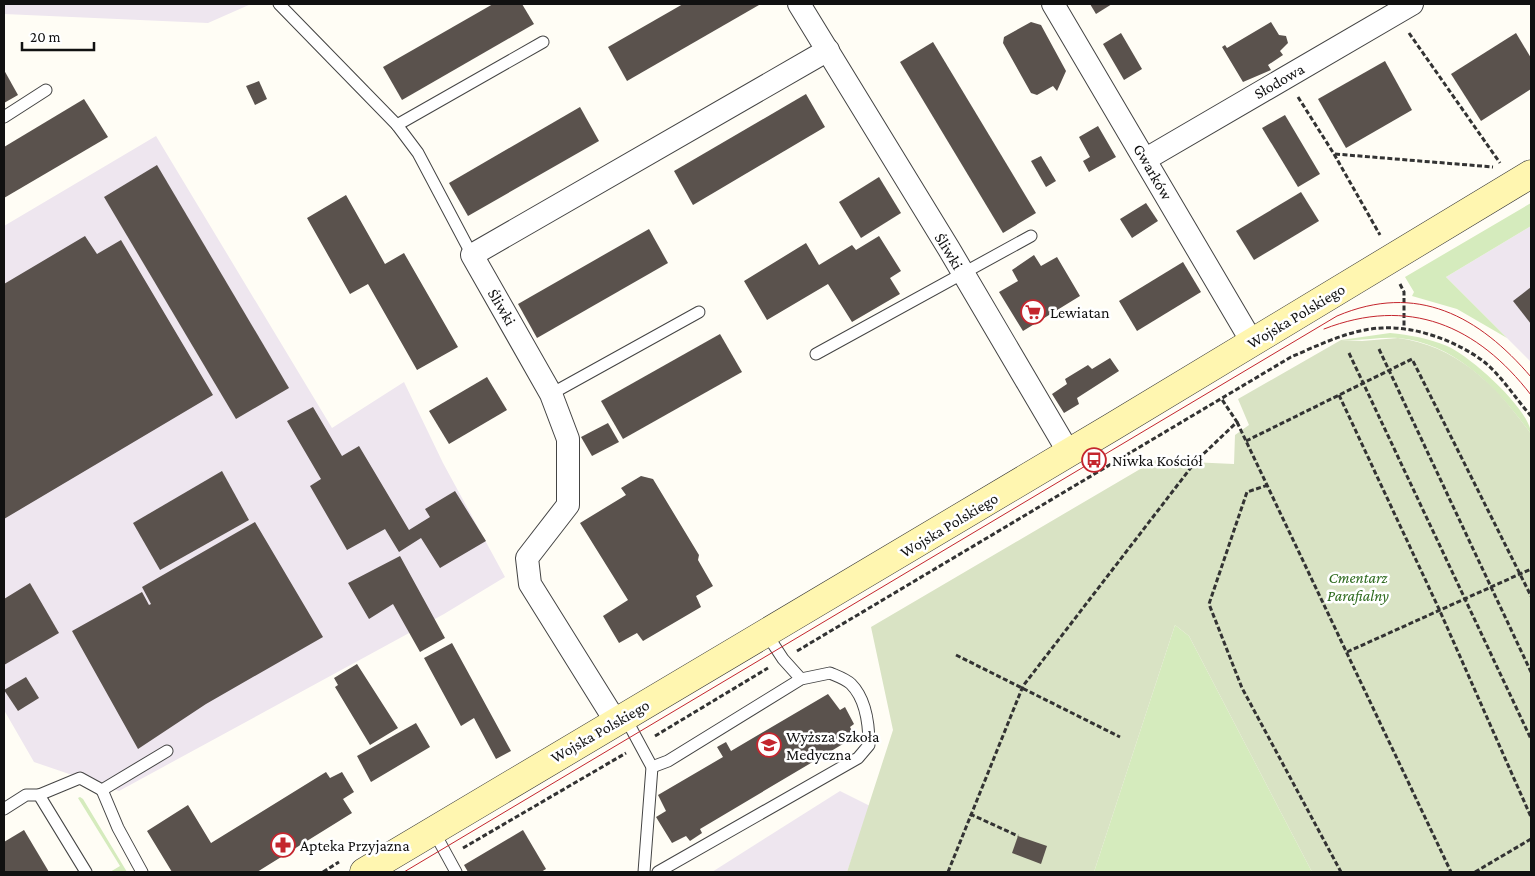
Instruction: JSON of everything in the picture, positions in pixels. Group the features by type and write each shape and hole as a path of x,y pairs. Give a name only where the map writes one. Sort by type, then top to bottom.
{"main road":[{"name":"Wojska Polskiego","path":"364,872 1069,453 1531,174"}],"street":[{"name":"Śliwki","path":"799,4 1069,453"},
{"name":"Gwarków","path":"1053,4 1252,342"},
{"name":"Słodowa","path":"1146,160 1403,9"},
{"path":"472,255 828,50"},
{"name":"Śliwki","path":"472,255 551,394 568,439 568,505 527,558 530,584 620,720"}],"lane":[{"path":"279,4 397,126 418,153 472,255"},
{"path":"397,126 543,42"},
{"path":"4,116 46,90"},
{"path":"816,354 1031,236"},
{"path":"551,394 699,312"},
{"path":"766,633 783,659 801,679"},
{"path":"652,767 668,761 801,679 830,672 851,684 862,703 868,726 869,745 858,758 658,872"},
{"path":"620,720 641,744 652,767 644,872"},
{"path":"102,790 167,751"},
{"path":"4,809 26,795 39,795 80,778 102,790 118,828 142,872"},
{"path":"39,795 86,872"},
{"path":"433,830 449,856 456,872"}],"path":[{"path":"1334,154 1504,167 1403,9"},
{"path":"1286,77 1334,154 1383,240"},
{"path":"1396,278 1404,292 1404,329"},
{"path":"449,856 641,744 1291,357 1340,337 1381,328 1404,329 1428,334 1457,346 1484,362 1531,416"},
{"path":"1379,349 1531,672"},
{"path":"1349,353 1531,739"},
{"path":"1246,441 1412,359 1531,596"},
{"path":"1340,395 1439,609 1531,817"},
{"path":"1221,398 1237,422 1268,485 1451,872"},
{"path":"948,872 1023,686 1196,461 1237,422"},
{"path":"1268,485 1247,492 1208,604 1242,688 1341,872"},
{"path":"1347,652 1531,569"},
{"path":"956,654 1023,686 1120,737"},
{"path":"970,814 1018,836"},
{"path":"1475,872 1531,839"}],"shaded area":[{"path":"4,4 251,4 208,23 4,14"},
{"path":"156,136 332,428 404,382 443,463 505,577 444,614 119,791 34,762 4,710 4,226"},
{"path":"1531,226 1531,362 1446,277"},
{"path":"840,791 870,806 847,872 712,872"}],"green space":[{"path":"1531,203 1531,226 1446,277 1507,338 1457,309 1412,296 1414,292 1405,277"},
{"path":"1390,333 1419,337 1440,343 1457,351 1483,371 1510,398 1521,411 1531,434 1505,401 1474,371 1439,349 1419,342 1398,338 1341,340"},
{"name":"Cmentarz Parafialny","path":"1398,338 1420,342 1439,350 1457,359 1474,371 1504,400 1531,434 1531,872 1312,872 1189,636 1175,625 1094,872 847,872 893,730 871,627 1159,458 1168,461 1234,464 1235,435 1249,425 1238,399 1341,340 1362,341"},
{"path":"1175,625 1189,636 1312,872 1094,872"},
{"path":"80,797 127,872 110,872 120,866 78,798"}],"building":[{"path":"493,4 522,4 534,24 402,100 383,67"},
{"path":"683,4 759,5 627,81 608,47"},
{"path":"1090,4 1112,4 1096,14"},
{"path":"1031,22 1041,25 1066,71 1057,91 1053,86 1037,95 1031,93 1003,43 1004,37"},
{"path":"1271,22 1279,35 1286,36 1288,43 1280,51 1283,55 1268,65 1271,70 1243,82 1222,47 1225,45 1227,48"},
{"path":"1121,33 1142,69 1124,80 1103,44"},
{"path":"1516,33 1531,58 1531,89 1481,121 1451,74"},
{"path":"933,42 1036,213 1003,233 900,62"},
{"path":"1385,61 1412,110 1346,148 1318,99"},
{"path":"4,70 18,95 4,103"},
{"path":"259,81 267,99 255,105 246,86"},
{"path":"806,94 825,127 693,205 674,171"},
{"path":"84,99 108,137 4,198 4,147"},
{"path":"580,107 599,141 468,216 449,183"},
{"path":"1285,115 1320,174 1298,187 1262,128"},
{"path":"1098,126 1116,157 1089,172 1083,161 1090,157 1079,137"},
{"path":"1041,156 1056,181 1046,187 1031,161"},
{"path":"157,165 289,388 236,419 104,197"},
{"path":"879,177 901,213 861,238 839,202"},
{"path":"1301,192 1319,221 1254,260 1236,231"},
{"path":"346,195 385,264 404,253 458,347 417,370 368,284 350,294 307,218"},
{"path":"1146,203 1158,221 1132,238 1120,219"},
{"path":"649,229 668,263 537,338 518,304"},
{"path":"85,236 97,254 121,240 213,395 4,519 4,284"},
{"path":"879,236 901,271 890,278 900,294 852,322 828,284 767,320 744,281 806,243 819,265 852,245 856,250"},
{"path":"1034,255 1041,266 1057,257 1080,296 1023,331 999,292 1018,281 1012,270"},
{"path":"1183,262 1201,292 1137,331 1119,301"},
{"path":"1531,287 1531,324 1513,301"},
{"path":"720,334 742,372 623,439 601,401"},
{"path":"1110,358 1119,371 1077,398 1079,404 1064,413 1052,394 1067,384 1065,379 1088,365 1092,369"},
{"path":"487,377 507,410 449,444 429,411"},
{"path":"313,407 342,456 359,446 409,530 430,517 425,509 455,491 486,541 440,568 421,538 399,552 385,529 347,550 310,486 321,479 287,421"},
{"path":"608,423 619,442 592,456 581,437"},
{"path":"222,471 249,520 160,570 133,523"},
{"path":"641,476 653,479 699,555 698,560 713,586 696,596 701,607 643,641 637,633 619,643 603,616 628,600 580,523 626,495 621,488"},
{"path":"255,522 323,637 206,704 138,749 72,631 142,592 149,605 151,604 142,587"},
{"path":"400,556 445,638 420,652 393,604 369,619 348,583"},
{"path":"30,583 59,633 4,665 4,599"},
{"path":"452,643 511,751 496,759 474,718 461,726 424,658"},
{"path":"357,664 398,728 370,745 335,687 338,685 334,678"},
{"path":"26,677 39,698 18,711 4,690"},
{"path":"828,694 840,710 845,707 854,724 850,727 854,735 853,738 700,829 702,833 690,841 686,836 672,843 656,817 666,811 658,795 723,757 717,747 726,742 731,751"},
{"path":"416,723 430,747 371,782 357,756"},
{"path":"326,772 330,778 342,772 354,792 343,799 352,813 257,872 172,872 147,831 188,805 211,843"},
{"path":"24,830 49,872 4,872 4,842"},
{"path":"523,830 546,869 541,872 468,872 464,865"},
{"path":"1018,836 1047,846 1041,864 1012,853"}],"tram line":[{"path":"404,872 1337,316 1366,306 1394,303 1420,304 1444,311 1468,322 1490,337 1511,355 1531,377"},
{"path":"1324,329 1355,319 1385,316 1413,317 1439,323 1464,335 1488,351 1510,371 1531,395"}],"place":[{"name":"Lewiatan","path":"1033,312"},
{"name":"Niwka Kościół","path":"1094,460"},
{"name":"Wyższa Szkoła Medyczna","path":"769,745"},
{"name":"Apteka Przyjazna","path":"283,845"}]}
